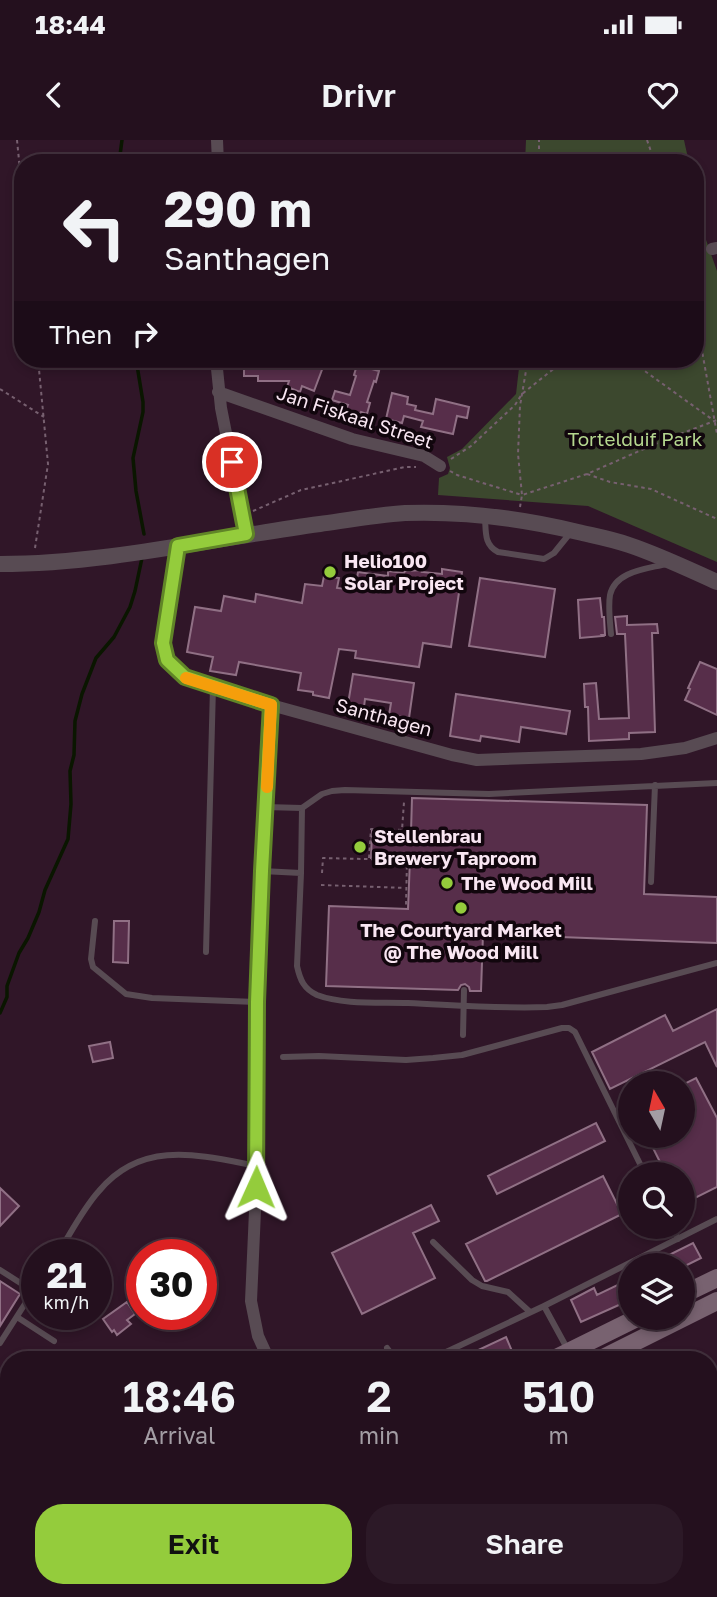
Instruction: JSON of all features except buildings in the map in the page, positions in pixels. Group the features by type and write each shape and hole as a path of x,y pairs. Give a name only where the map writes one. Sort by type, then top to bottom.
{"main road":[{"path":"695,1289 717,1278"},
{"path":"617,1351 717,1301"},
{"path":"569,1351 618,1327"}],"street":[{"path":"217,368 218,392 246,534"},
{"name":"Jan Fiskaal Street","path":"218,392 352,439 424,456 440,466"},
{"path":"0,564 42,563 108,555 401,513 484,515 519,519 629,545 717,582"},
{"name":"Santhagen","path":"178,546 163,643 164,653 171,666 185,677 213,687 477,760 641,754 685,748 717,738"},
{"path":"264,1351 258,1336 251,1301 257,1166 257,1002 271,705"}],"lane":[{"path":"484,515 487,542 498,552 544,559 554,553 572,530"},
{"path":"611,634 609,597 617,580 634,572 675,563"},
{"path":"206,952 213,687"},
{"path":"265,807 302,808 332,790 365,789 470,796 717,783"},
{"path":"651,882 655,785"},
{"path":"302,808 297,966 301,982 316,994 335,1000 555,1006 717,963"},
{"path":"262,871 301,873"},
{"path":"95,921 91,959 93,967 126,994 152,998 257,1002"},
{"path":"463,1035 464,990"},
{"path":"283,1057 406,1059 453,1056 569,1028 575,1032 639,1162"},
{"path":"67,1239 100,1189 123,1170 145,1159 186,1154 257,1166"},
{"path":"695,1230 717,1219"},
{"path":"448,1351 676,1239"},
{"path":"433,1242 472,1280 482,1286 508,1292 530,1312"},
{"path":"0,1270 21,1281"},
{"path":"544,1306 569,1351"},
{"path":"0,1343 21,1311"},
{"path":"17,1317 54,1341"}],"path":[{"path":"704,361 717,434"},
{"path":"39,368 48,464 35,541 42,563"},
{"path":"519,519 522,495 518,454 526,368"},
{"path":"440,466 471,446 515,405 522,394 555,368"},
{"path":"641,368 715,420"},
{"path":"0,389 44,416"},
{"path":"242,516 301,490 405,467 440,466 457,475 522,495 587,474 715,420"},
{"path":"587,474 610,482 651,489 717,519"},
{"path":"369,859 370,829 402,830 404,799"},
{"path":"398,815 403,815"},
{"path":"322,873 323,858 407,860 406,905"},
{"path":"321,885 406,888"},
{"path":"49,1351 54,1341"}],"green space":[{"path":"526,140 684,140 687,154 525,154"},
{"name":"Tortelduif Park","path":"704,232 717,271 717,562 588,506 438,495 439,478 448,474 450,468 447,457 462,449 516,394 519,368 704,368"}],"waterway":[{"path":"120,154 122,140"},
{"path":"137,368 143,412 133,458 144,534"},
{"path":"0,1013 19,953 28,938 45,890 68,839 70,771 74,755 75,721 82,694 96,658 114,637 130,607 142,558"}],"slow traffic":[{"path":"186,678 271,705 267,787"}],"place":[{"name":"Helio100 Solar Project","path":"330,572"},
{"name":"Stellenbrau Brewery Taproom","path":"360,847"},
{"name":"The Wood Mill","path":"447,883"},
{"name":"The Courtyard Market @ The Wood Mill","path":"461,908"}],"route":[{"path":"232,462 246,534 178,546 163,643 167,660 185,677 271,705 257,1002 256,1187"}]}
